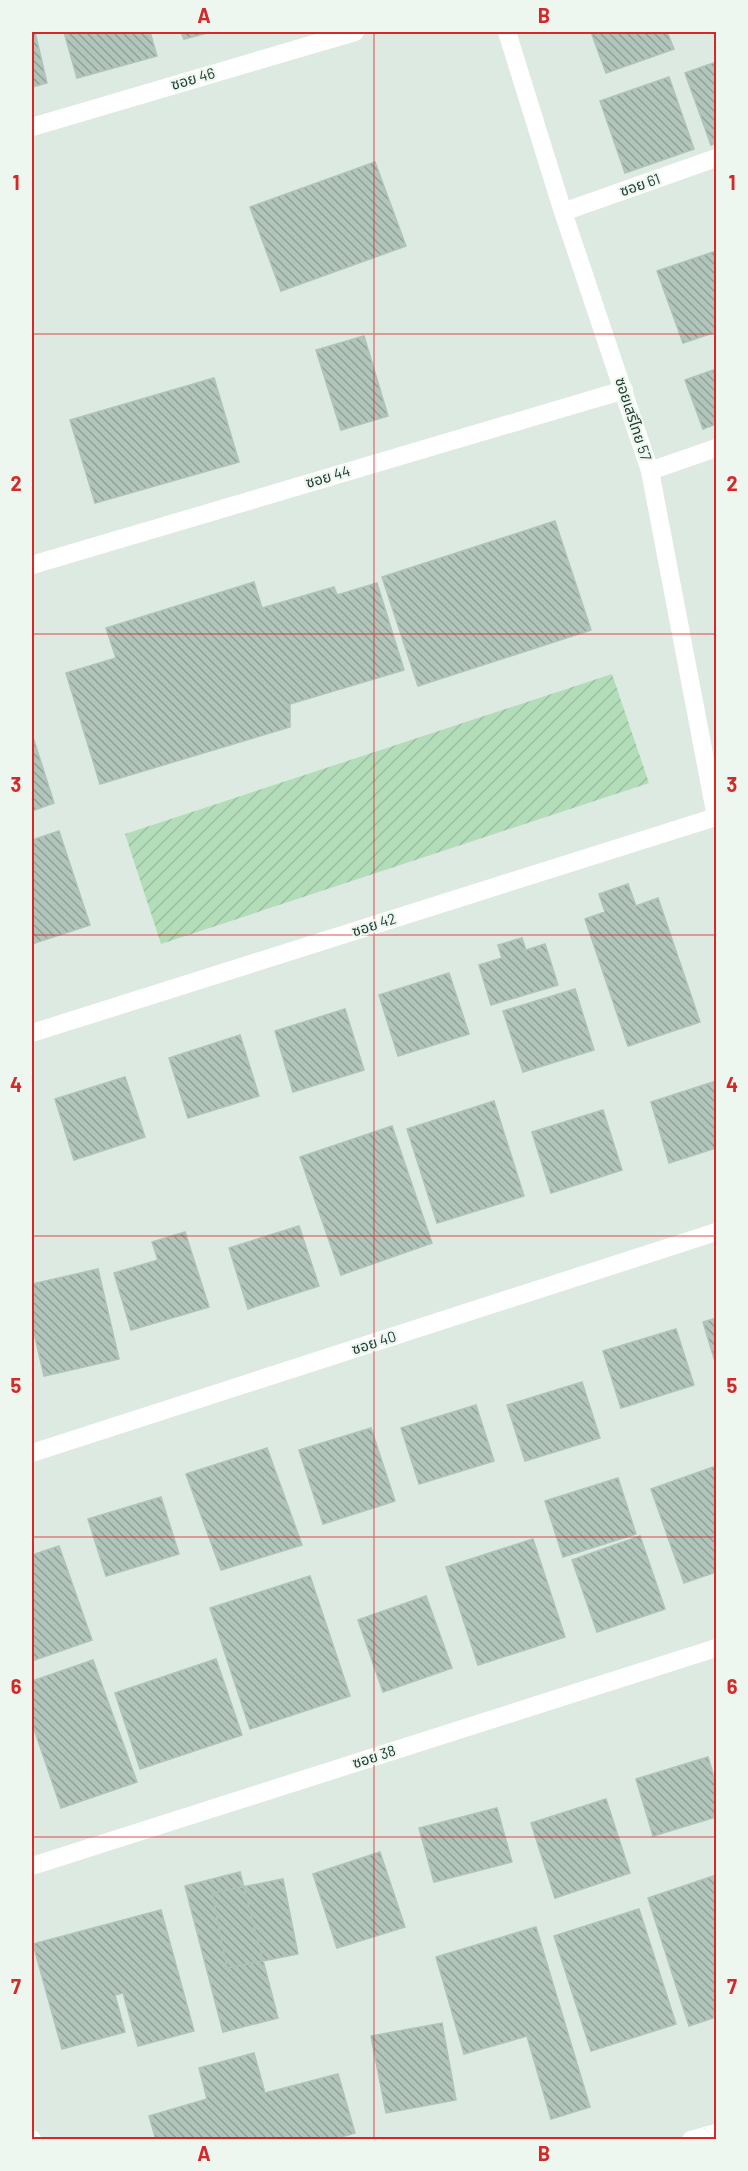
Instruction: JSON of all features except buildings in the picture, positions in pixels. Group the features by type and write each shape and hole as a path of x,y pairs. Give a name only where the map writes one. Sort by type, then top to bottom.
{"street":[{"name":"ซอย 46","path":"32,127 355,32"},
{"name":"ซอยเสรีไทย 57","path":"507,32 563,212 650,471 717,817"},
{"name":"ซอย 61","path":"563,212 717,158"},
{"name":"ซอย 44","path":"32,564 624,390"},
{"path":"650,471 717,448"},
{"name":"ซอย 42","path":"32,1033 717,817"},
{"name":"ซอย 40","path":"32,1453 717,1232"},
{"name":"ซอย 38","path":"32,1866 717,1648"},
{"path":"691,2139 717,2133"}],"green space":[{"path":"612,674 649,783 161,944 125,834"}]}
